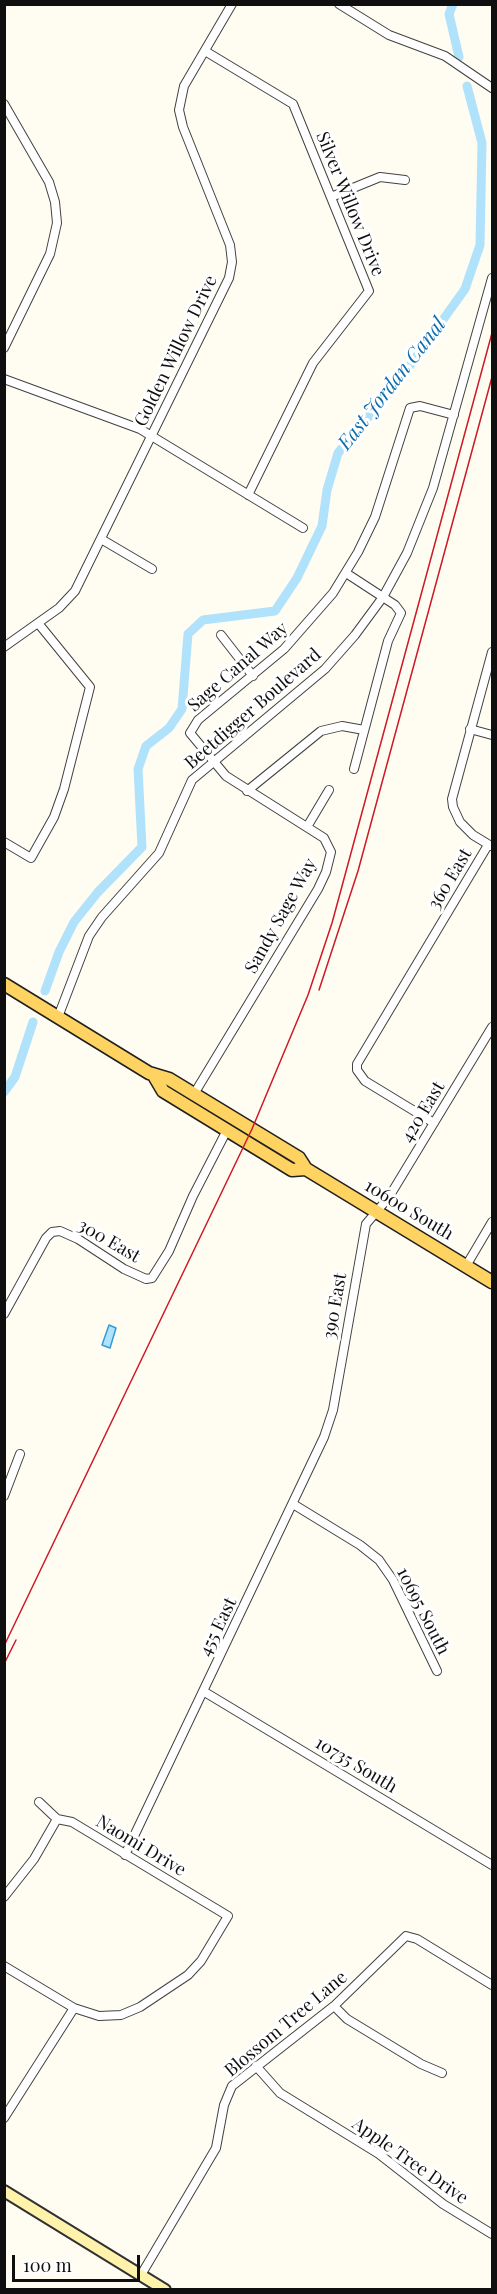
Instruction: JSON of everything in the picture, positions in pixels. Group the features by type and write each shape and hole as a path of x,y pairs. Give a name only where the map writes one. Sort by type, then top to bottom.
{"main road":[{"name":"10600 South","path":"4,984 153,1074 170,1079 299,1158 306,1169 492,1282"},
{"name":"10600 South","path":"153,1074 163,1091 292,1170 306,1169"}],"street":[{"name":"Golden Willow Drive","path":"4,647 70,597 226,285 231,270 231,254 227,237 180,119 181,94 232,4"},
{"path":"339,4 389,35 449,59 492,88"},
{"name":"Silver Willow Drive","path":"205,51 293,104 369,291 313,363 248,495"},
{"path":"4,104 49,182 55,202 57,223 50,254 4,348"},
{"path":"331,197 380,177 405,180"},
{"name":"Beetdigger Boulevard","path":"58,1017 89,936 102,917 153,861 168,836 188,788 212,762 325,669 355,636 383,597 407,553 425,510 492,278"},
{"path":"4,379 124,423 152,436 303,528"},
{"name":"Sage Canal Way","path":"190,733 198,720 253,676 309,622 346,573 383,499 409,410 417,405 454,416"},
{"path":"101,539 152,569"},
{"path":"346,573 398,607 401,616 388,641 354,769"},
{"path":"4,842 31,858 54,818 64,789 90,687 38,623"},
{"path":"221,635 253,676"},
{"name":"360 East","path":"434,1123 365,1081 357,1070 358,1059 490,846 466,829 453,807 454,791 492,652"},
{"path":"247,791 321,731 342,726 364,730"},
{"path":"470,729 492,735"},
{"name":"Sandy Sage Way","path":"190,733 226,776 307,827 329,844 331,855 326,872 194,1094"},
{"path":"307,827 329,790"},
{"name":"420 East","path":"376,1212 389,1197 492,1027"},
{"name":"300 East","path":"4,1314 46,1238 52,1232 60,1231 78,1239 124,1269 146,1279 152,1278 169,1251 193,1196 227,1130"},
{"name":"390 East","path":"333,1410 363,1232 376,1212"},
{"path":"465,1266 492,1222"},
{"name":"455 East","path":"125,1855 293,1504 324,1437 333,1410"},
{"path":"4,1496 20,1454"},
{"name":"10695 South","path":"293,1504 360,1545 379,1560 393,1580 437,1671"},
{"name":"10735 South","path":"203,1691 492,1865"},
{"name":"Naomi Drive","path":"39,1802 57,1819 72,1822 228,1916 201,1961 188,1975 140,2007 110,2016 75,2008"},
{"path":"4,1898 34,1859 57,1819"},
{"name":"Blossom Tree Lane","path":"141,2275 216,2148 227,2095 239,2079 334,2006 406,1936 417,1939 492,1985"},
{"path":"4,1966 75,2008 4,2118"},
{"path":"334,2006 356,2025 421,2064 442,2073"},
{"name":"Apple Tree Drive","path":"256,2066 280,2093 379,2154 442,2204 492,2234"},
{"path":"4,2192 165,2289"}],"water":[{"path":"109,1325 116,1328 110,1348 102,1345"}],"waterway":[{"name":"East Jordan Canal","path":"453,4 449,14 459,57"},
{"name":"East Jordan Canal","path":"45,991 59,952 74,922 98,892 142,847 138,769 146,746 169,728 182,709 188,634 203,620 275,611 297,578 322,526 327,490 338,453 399,381 465,289 480,245 482,143 467,86"},
{"name":"East Jordan Canal","path":"4,1092 15,1077 33,1022"}],"tram line":[{"path":"4,1646 252,1129 308,995 332,923 492,333"},
{"path":"319,990 358,871 492,377"},
{"path":"4,1664 16,1640"}]}
